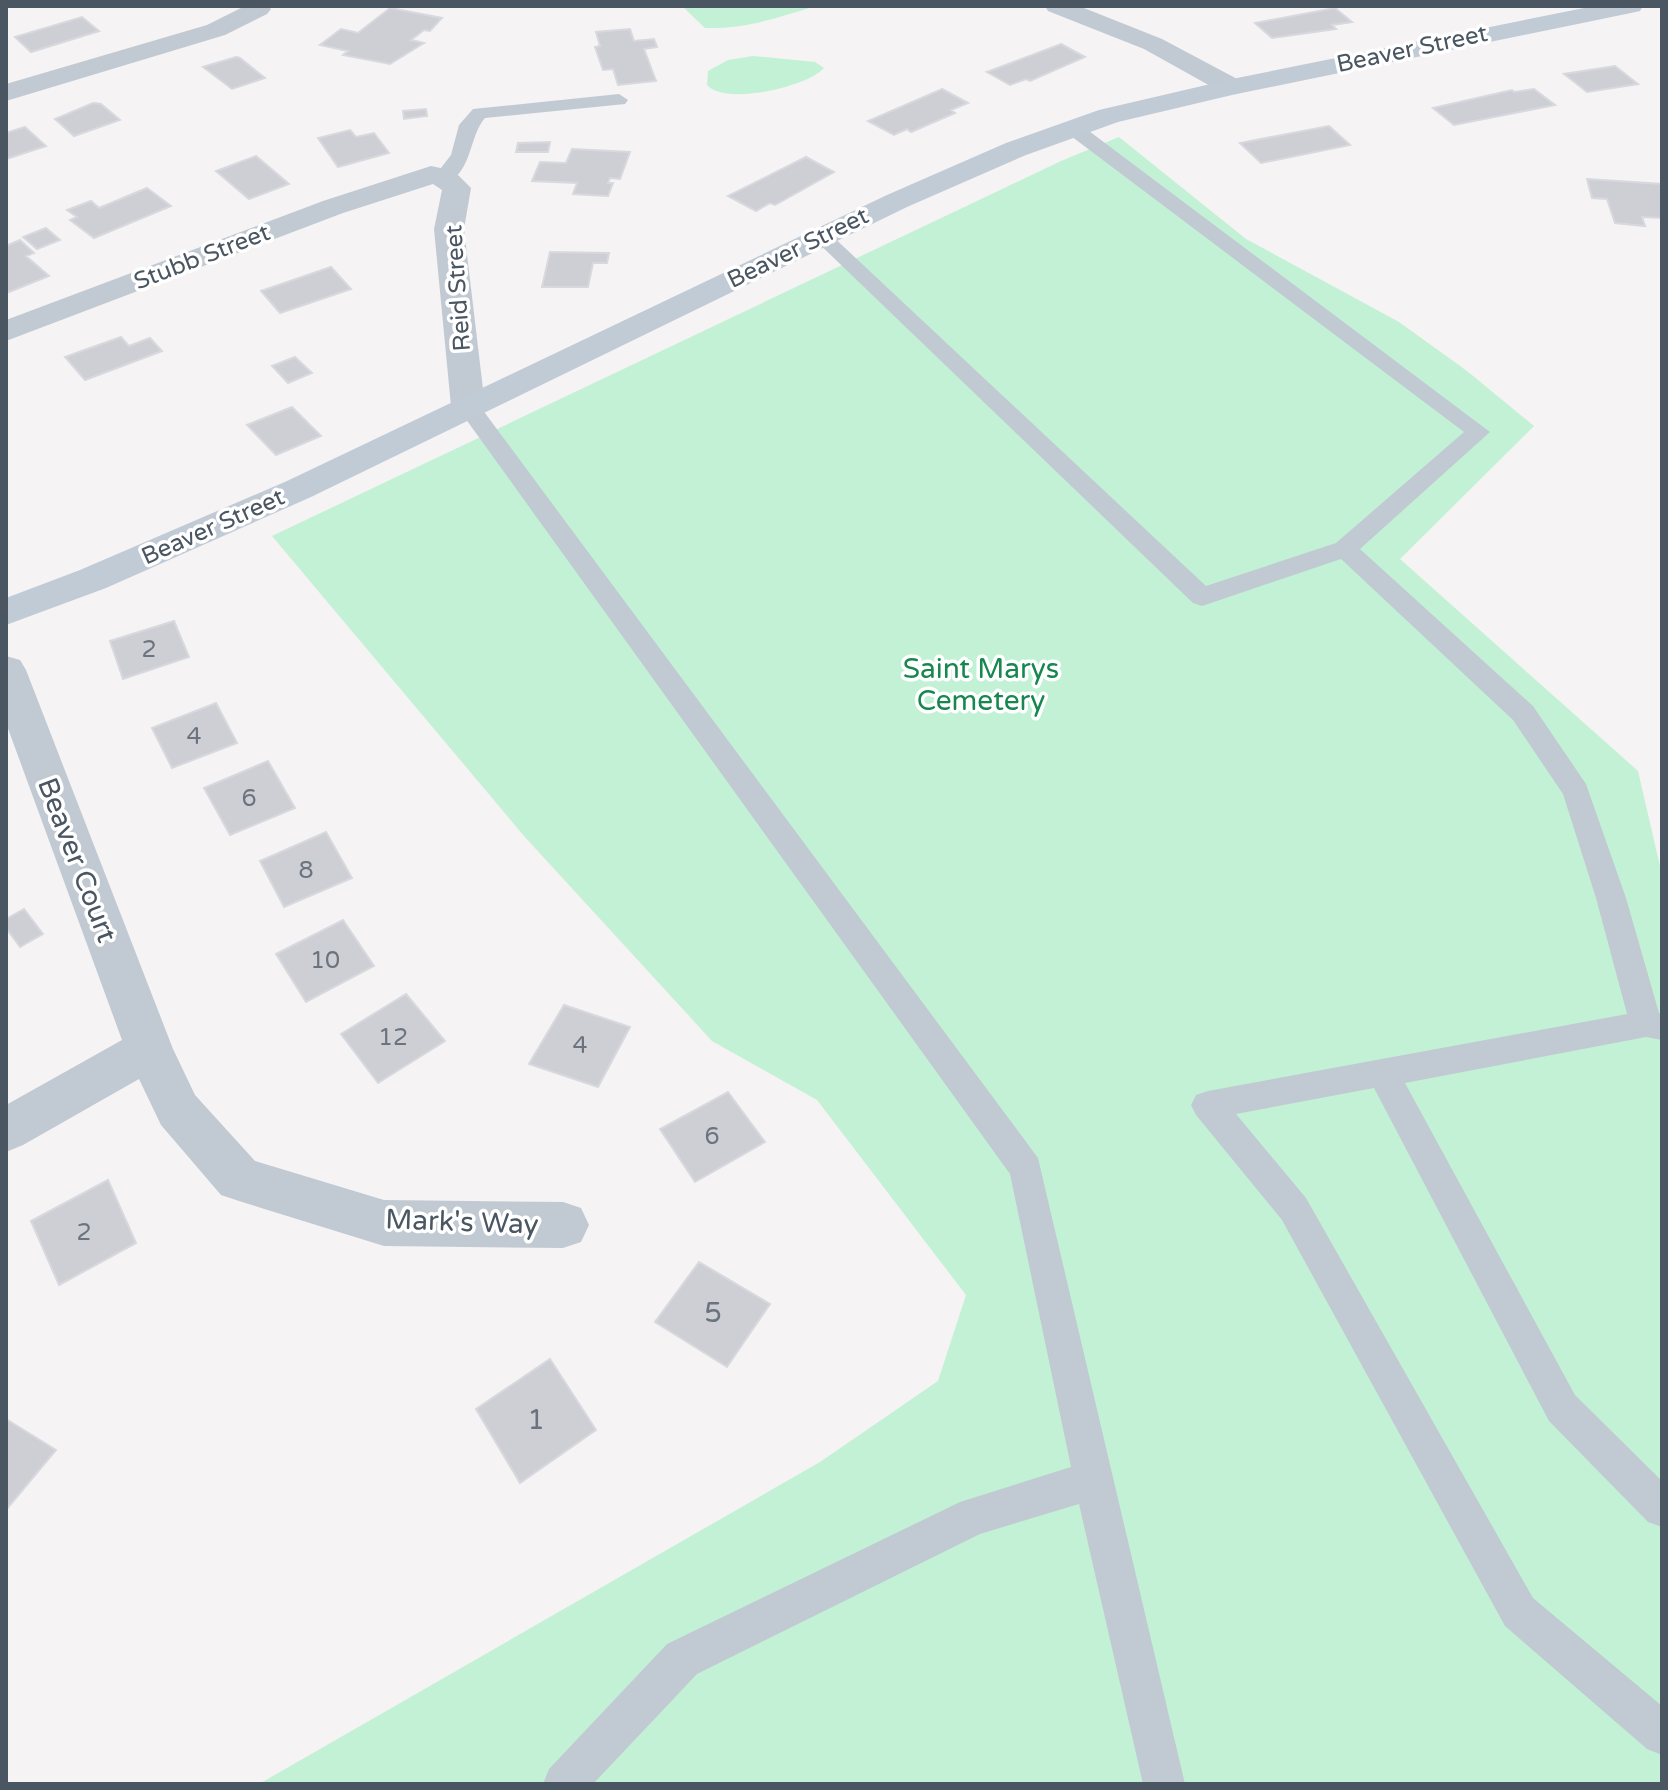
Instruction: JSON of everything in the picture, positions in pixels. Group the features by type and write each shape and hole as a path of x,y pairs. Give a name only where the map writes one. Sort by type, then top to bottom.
{"main road":[{"name":"Beaver Street","path":"6,612 93,579 299,489 822,237 1016,149 1109,116 1232,87 1623,7"}],"street":[{"path":"1057,6 1153,44 1232,87"},
{"path":"6,93 216,30 258,9"},
{"name":"Stubb Street","path":"6,331 333,207 431,175 444,177"},
{"name":"Reid Street","path":"444,177 457,188 449,229 468,406"},
{"name":"Beaver Court","path":"6,670 149,1049"},
{"path":"6,1130 149,1049"},
{"name":"Mark's Way","path":"149,1049 178,1110 239,1179 384,1223 563,1225"}],"lane":[{"path":"444,177 460,156 468,125 480,113 619,100"},
{"path":"822,237 1202,597 1345,549 1478,432 1074,129"},
{"path":"468,406 1026,1169 1093,1480 1164,1784"},
{"path":"1345,549 1523,713 1576,792 1654,1025 1208,1105 1294,1209 1519,1612 1662,1734"},
{"path":"1383,1074 1562,1408 1662,1508"},
{"path":"564,1784 682,1659 974,1516 1093,1480"}],"green space":[{"path":"682,6 817,6 749,24 705,28"},
{"path":"753,56 815,62 824,68 801,82 766,92 730,94 707,85 708,71 728,60"},
{"name":"Saint Marys Cemetery","path":"1119,137 1246,239 1399,322 1467,371 1534,426 1400,559 1638,771 1662,875 1662,1784 259,1784 820,1462 938,1381 966,1295 817,1100 712,1041 524,836 272,536 1061,161"}],"building":[{"path":"390,8 442,18 430,31 424,30 411,40 424,43 390,64 343,55 348,51 320,45 341,29 358,33"},
{"path":"1335,8 1352,22 1332,25 1336,29 1272,38 1255,23"},
{"path":"82,17 99,31 31,52 15,37"},
{"path":"630,29 634,41 654,39 657,47 644,49 656,81 618,85 613,69 603,70 595,47 600,46 596,32"},
{"path":"1061,44 1085,57 1030,81 1026,79 1010,85 987,72"},
{"path":"236,57 265,78 232,89 203,67"},
{"path":"1615,66 1638,84 1587,92 1564,74"},
{"path":"942,89 968,103 951,110 955,113 911,132 907,129 894,135 868,121"},
{"path":"1534,89 1555,105 1454,125 1433,108 1512,90"},
{"path":"93,103 101,104 120,120 74,136 55,119"},
{"path":"426,109 427,116 404,119 403,111"},
{"path":"1329,126 1350,145 1261,163 1240,143"},
{"path":"25,127 46,146 6,159 6,133"},
{"path":"350,130 356,137 374,133 389,153 338,167 318,138"},
{"path":"550,142 548,152 516,152 518,143"},
{"path":"572,149 630,152 620,179 610,178 608,183 613,183 608,196 573,194 577,183 532,181 540,162 566,163"},
{"path":"256,156 289,184 249,199 216,171"},
{"path":"806,157 834,172 775,205 770,203 756,211 728,196"},
{"path":"1587,179 1662,184 1662,218 1642,217 1645,226 1615,223 1607,199 1592,198"},
{"path":"147,188 171,206 94,238 70,220 77,217 67,210 91,201 99,208"},
{"path":"46,228 60,240 37,249 23,237"},
{"path":"20,240 34,253 26,256 49,276 9,292 6,289 6,246"},
{"path":"550,252 609,253 607,263 593,263 588,287 542,287"},
{"path":"331,267 351,289 280,313 261,291"},
{"path":"121,337 129,346 150,338 162,351 85,380 65,357"},
{"path":"295,357 312,373 288,383 272,366"},
{"path":"292,407 321,436 276,455 247,425"},
{"path":"174,621 189,657 123,679 110,641"},
{"path":"216,703 237,743 172,768 152,728"},
{"path":"268,761 295,808 230,835 204,788"},
{"path":"326,832 352,878 284,907 260,861"},
{"path":"24,909 43,934 20,947 6,928 6,919"},
{"path":"343,920 374,966 306,1002 276,954"},
{"path":"406,994 445,1041 378,1083 341,1034"},
{"path":"564,1005 630,1027 598,1087 529,1064"},
{"path":"728,1092 765,1142 695,1182 660,1129"},
{"path":"108,1180 136,1243 59,1285 31,1221"},
{"path":"699,1262 770,1304 727,1367 655,1322"},
{"path":"550,1359 596,1430 520,1483 476,1409"},
{"path":"6,1419 56,1450 6,1510"}]}
